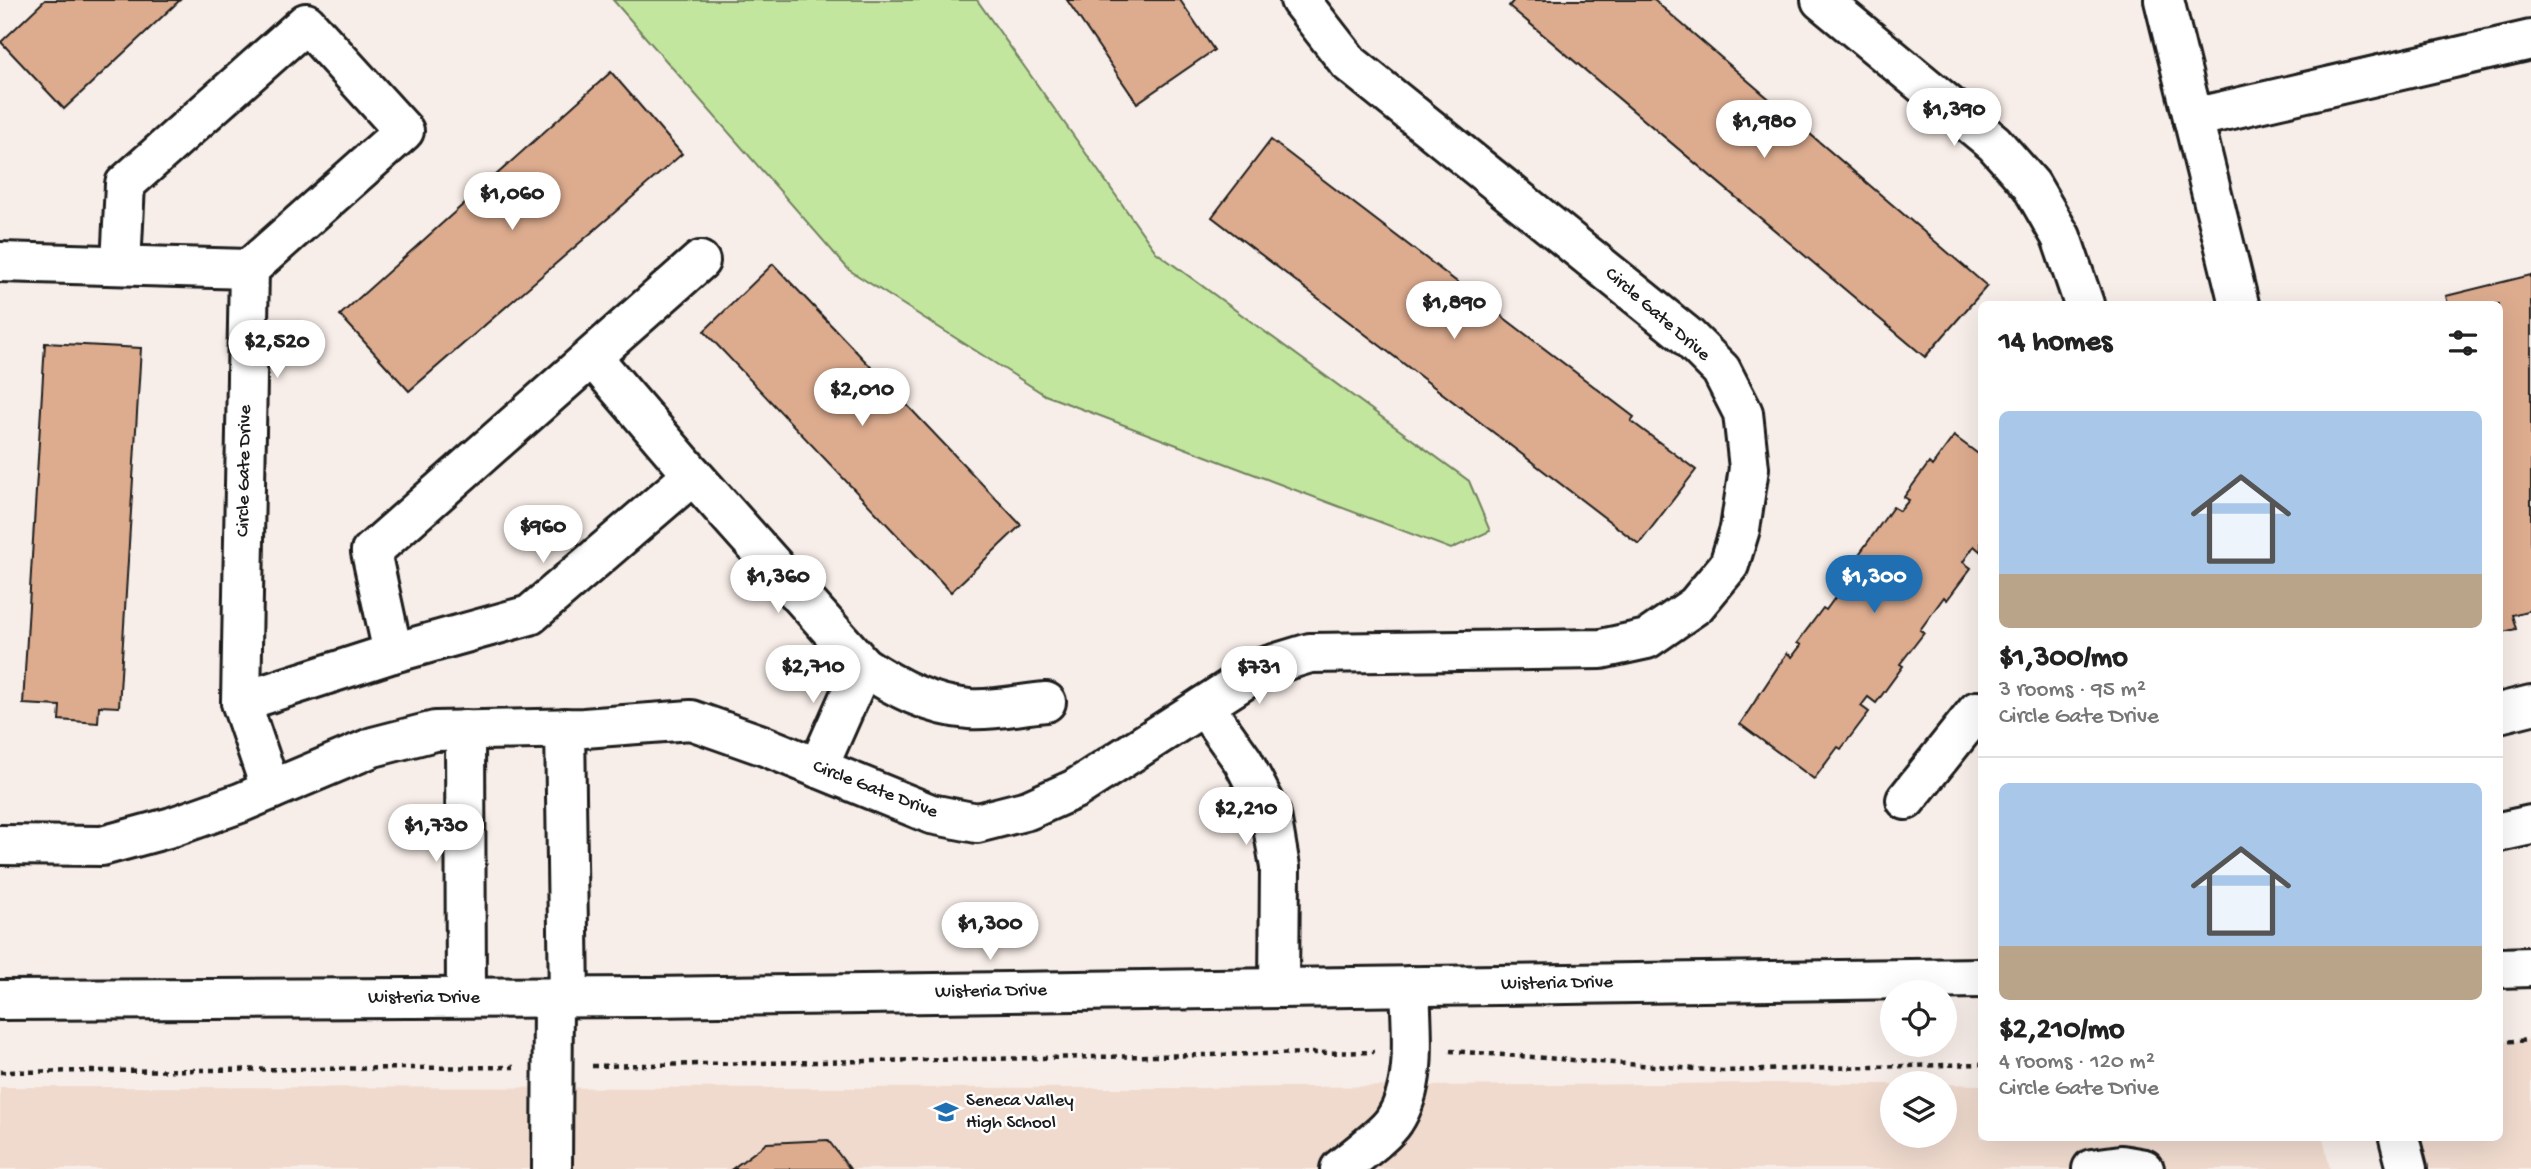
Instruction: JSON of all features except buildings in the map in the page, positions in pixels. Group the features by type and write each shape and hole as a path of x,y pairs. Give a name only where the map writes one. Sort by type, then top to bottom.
{"street":[{"name":"Circle Gate Drive","path":"0,845 102,846 172,827 271,790 373,747 435,731 565,728 691,720 762,745 930,814 977,822 1028,810 1075,789 1264,667 1310,653 1601,649 1647,639 1696,606 1729,565 1741,529 1749,468 1743,413 1721,370 1686,335 1349,63 1300,0"},
{"path":"1821,0 1994,143 2031,185 2061,237 2083,301"},
{"path":"2164,0 2238,301"},
{"path":"0,262 249,269 404,131 306,23 125,184 121,265"},
{"path":"2193,118 2531,40"},
{"path":"393,653 371,552 700,261"},
{"name":"Circle Gate Drive","path":"249,269 241,702 271,790"},
{"path":"593,358 863,666 891,684 930,701 957,707 970,709 1046,702"},
{"path":"241,702 393,653 530,615 693,475"},
{"path":"818,768 863,666"},
{"path":"2503,712 2531,705"},
{"path":"1204,706 1243,761 1271,815 1280,867 1279,988"},
{"path":"1906,800 1978,712"},
{"path":"552,1169 552,1067 561,997 565,728"},
{"path":"465,730 466,998"},
{"path":"2503,831 2531,825"},
{"path":"2503,968 2531,967"},
{"name":"Wisteria Drive","path":"0,999 561,997 1978,978"},
{"path":"1340,1169 1394,1122 1408,1090 1411,1051 1409,986"},
{"path":"2400,1141 2407,1169"},
{"path":"2092,1169 2121,1165 2144,1169"}],"path":[{"path":"2503,1042 2531,1040"},
{"path":"0,1072 552,1067 1459,1050 1723,1071 1926,1063 1978,1064"}],"shaded area":[{"path":"2531,1040 2531,1169 2407,1169 2400,1141 2503,1141 2503,1042"},
{"name":"Seneca Valley High School","path":"1880,1084 1880,1148 1957,1148 1957,1084 1978,1085 1978,1141 2324,1141 2330,1169 0,1169 0,1087 1187,1088"}],"green space":[{"path":"613,0 977,0 1156,252 1469,481 1490,531 1451,549 1045,395 849,270"}],"place":[{"name":"Seneca Valley High School","path":"946,1112"}]}
